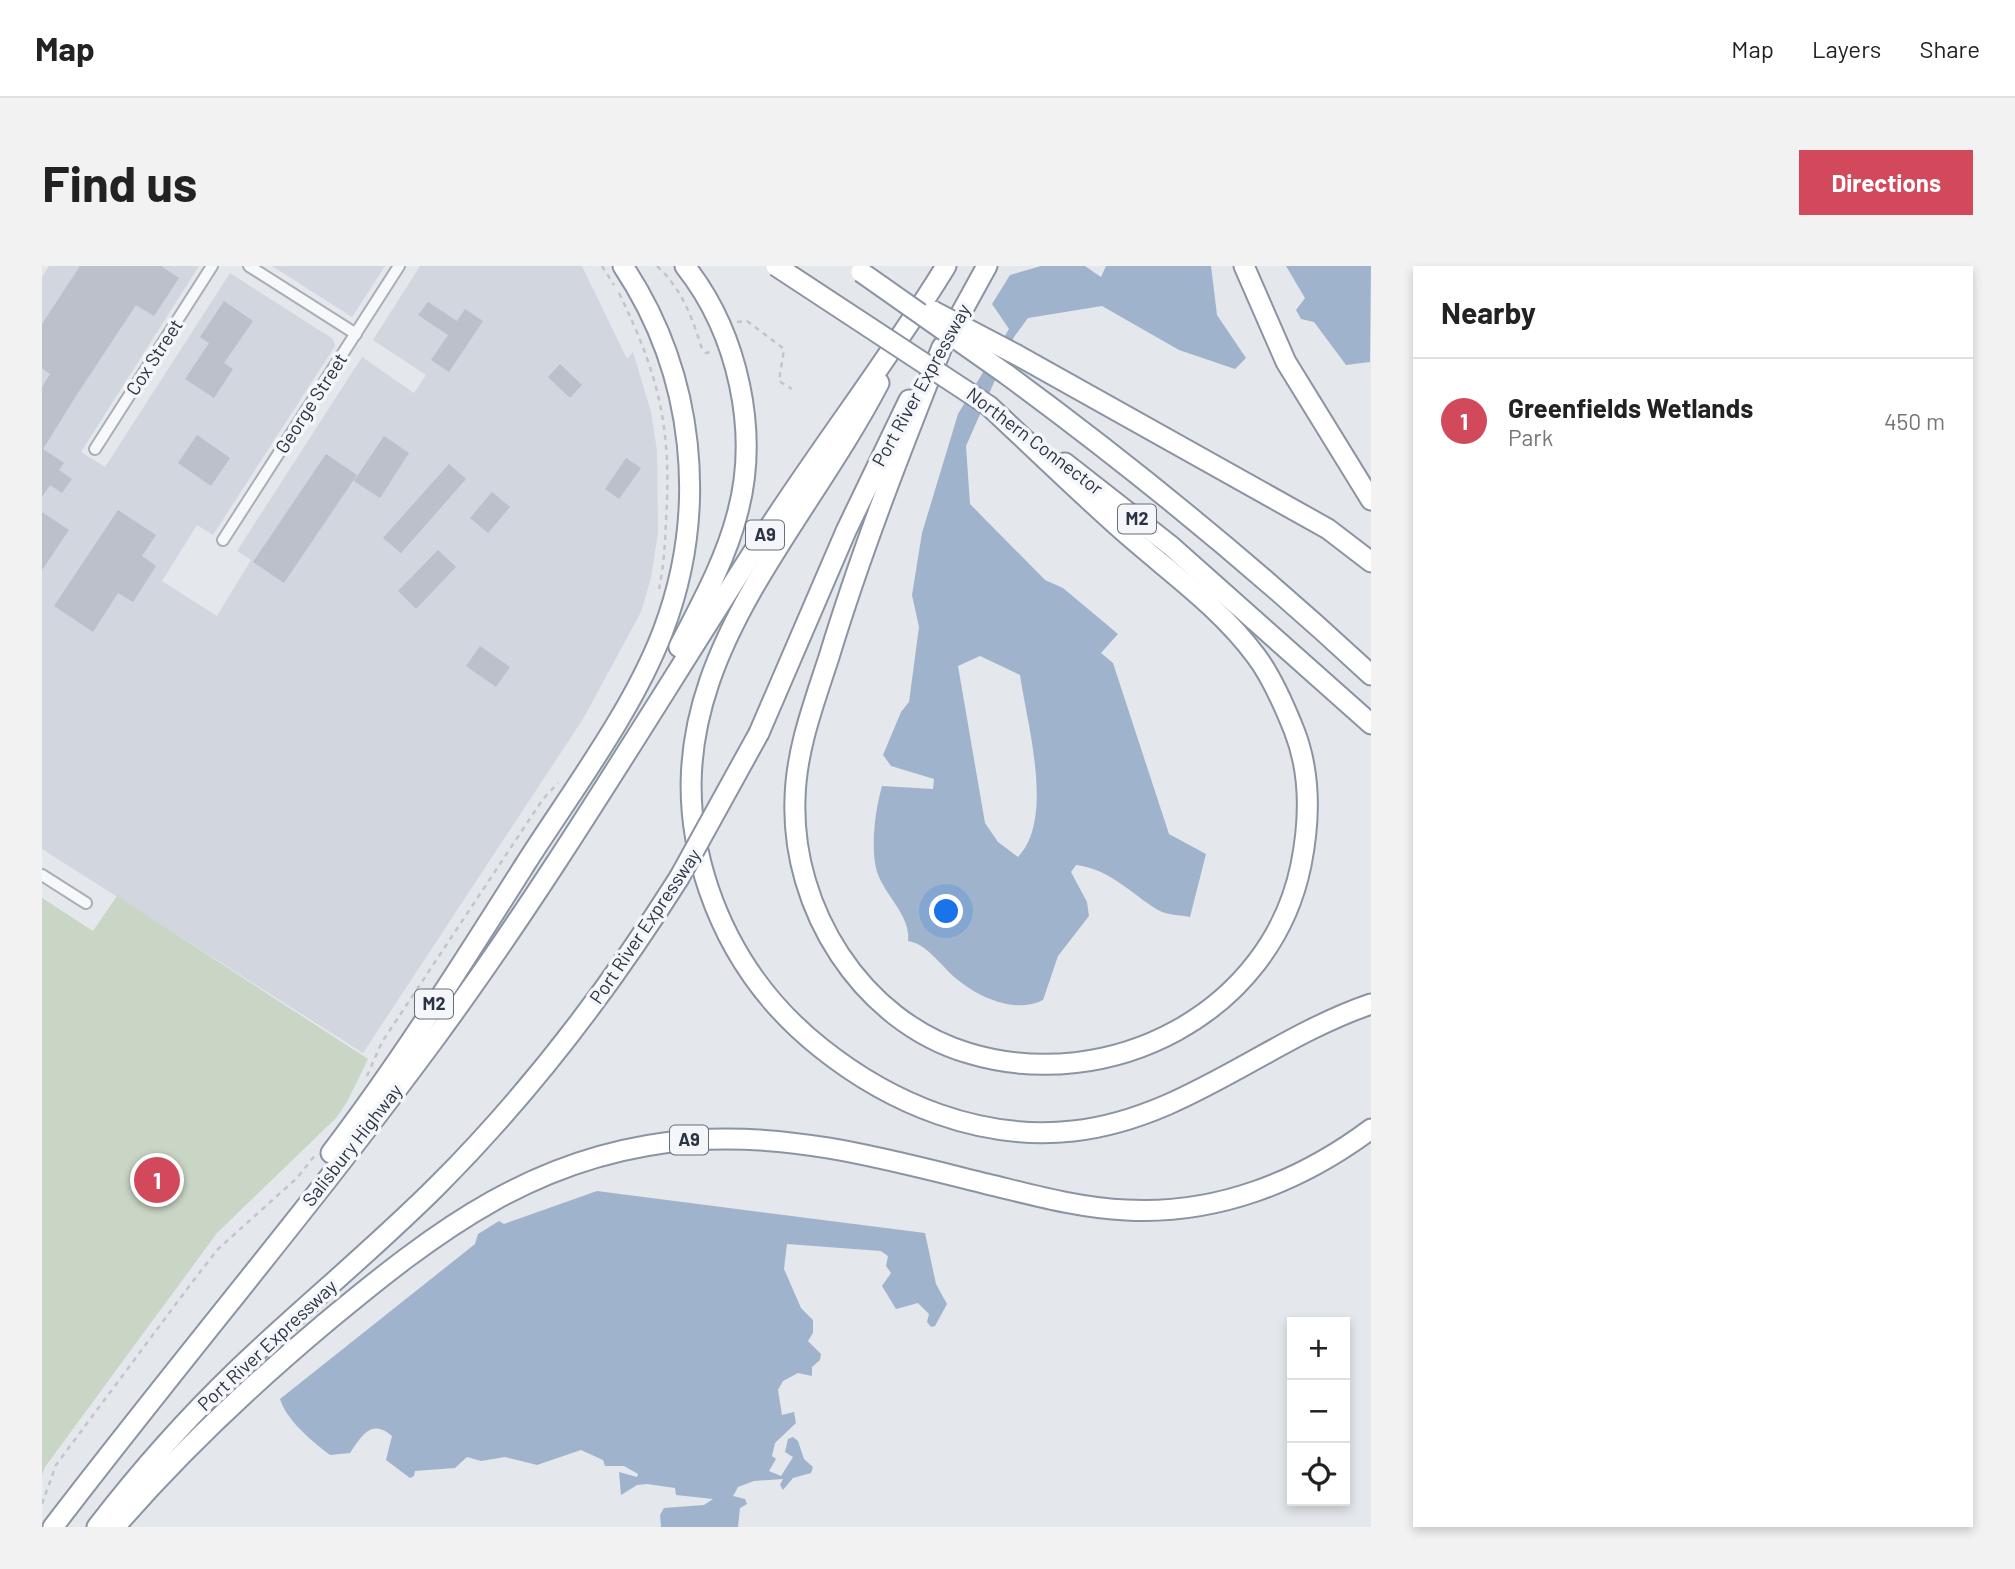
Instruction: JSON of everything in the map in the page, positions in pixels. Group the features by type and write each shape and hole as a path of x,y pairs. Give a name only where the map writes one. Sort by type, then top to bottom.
{"highway":[{"name":"M2","path":"108,1454 124,1418 341,1140 394,1063 492,918 642,678 671,607 683,562 690,515 690,460 685,421 669,356 642,294 623,266"},
{"path":"628,748 714,579 737,514 746,440 729,345 703,288 685,266"},
{"name":"Northern Connector","path":"776,266 989,406 1171,546 1371,723"},
{"name":"Port River Expressway","path":"628,748 774,520 876,369 909,327 946,266"},
{"name":"Port River Expressway","path":"97,1527 142,1471 237,1370 403,1219 484,1137 586,1015 679,878 731,789 759,733 873,471 912,394 942,347 987,266"},
{"path":"1245,268 1286,362 1371,500"},
{"path":"856,269 1017,355 1315,522 1371,562"},
{"name":"Northern Connector","path":"856,269 1108,449 1254,568 1371,675"},
{"path":"909,327 868,404 742,608 713,666 696,719 691,810 697,855 719,920 757,986 793,1026 841,1064 905,1102 963,1122 1033,1132 1073,1131 1110,1124 1177,1102 1316,1025 1371,1004"},
{"path":"942,347 880,502 801,747 794,801 802,871 811,902 827,935 848,967 902,1019 967,1053 1045,1065 1098,1060 1141,1049 1180,1030 1239,985 1263,955 1284,920 1298,882 1306,839 1306,773 1295,732 1258,658 1194,591 1089,500 989,406"},
{"name":"Salisbury Highway","path":"53,1527 435,1039 540,887 628,748"},
{"name":"A9","path":"115,1527 228,1407 418,1249 457,1220 500,1196 595,1157 690,1140 766,1140 857,1153 1076,1204 1160,1210 1215,1203 1264,1189 1321,1163 1371,1129"}],"street":[{"name":"Cox Street","path":"95,449 212,266"},
{"path":"249,266 356,334"},
{"name":"George Street","path":"223,540 399,266"},
{"path":"42,875 86,903"}],"path":[{"path":"602,266 645,346 664,416 669,468 662,573 657,596"},
{"path":"657,266 672,280 690,310 702,349 706,352 740,340 735,324 738,320 747,321 784,349 779,381 792,389"},
{"path":"365,1082 382,1042 543,799 564,775"},
{"path":"42,1504 56,1465 218,1249 297,1178 323,1145"}],"shaded area":[{"path":"49,266 199,266 81,452 105,467 230,273 333,339 335,346 213,535 197,525 162,581 217,616 251,560 237,551 362,357 414,393 426,375 373,340 420,266 582,266 627,359 633,352 651,412 657,450 658,532 651,578 641,612 583,719 363,1053 42,849 42,277"},
{"path":"272,266 385,266 352,317"}],"green space":[{"path":"117,896 368,1059 336,1118 217,1233 45,1467 42,1475 42,898 93,931"}],"water":[{"path":"1041,266 1085,266 1101,277 1106,266 1211,266 1217,315 1246,358 1235,369 1179,350 1102,306 1028,318 1014,337 966,446 970,504 1045,580 1063,588 1118,634 1101,653 1113,663 1169,834 1206,854 1190,917 1162,912 1110,877 1088,867 1076,865 1071,872 1087,902 1089,916 1058,956 1043,1000 1021,1005 999,1002 977,993 952,975 928,951 908,941 903,916 879,877 874,856 875,819 882,786 933,789 934,779 891,766 883,755 901,712 909,702 919,627 912,595 922,533 958,414 1009,329 992,304 1010,275","holes":["980,656 1020,675 1032,744 1037,796 1035,819 1029,840 1018,857 998,842 985,823 958,666"]},
{"path":"1286,266 1371,266 1370,362 1346,365 1314,322 1301,319 1296,310 1305,298"},
{"path":"597,1191 925,1233 936,1284 947,1304 935,1326 931,1327 927,1322 929,1314 918,1303 896,1309 882,1286 891,1273 886,1266 888,1256 881,1251 787,1244 784,1269 801,1308 813,1320 813,1333 808,1341 821,1354 820,1360 812,1367 812,1376 798,1373 783,1381 778,1390 782,1415 794,1412 796,1423 775,1443 772,1456 776,1459 769,1471 781,1476 793,1457 785,1452 788,1439 793,1437 798,1441 804,1459 813,1467 811,1473 793,1478 783,1490 780,1485 783,1479 754,1481 738,1487 733,1496 745,1499 747,1504 740,1508 738,1527 661,1527 660,1515 664,1508 704,1505 713,1499 676,1495 675,1488 647,1484 637,1485 621,1495 619,1472 637,1477 638,1474 624,1466 605,1466 603,1460 581,1450 537,1465 505,1457 481,1461 467,1457 455,1468 415,1471 410,1478 386,1460 392,1436 385,1431 368,1431 350,1453 330,1455 308,1437 288,1415 280,1399 475,1244 478,1234 499,1221 504,1224"}],"building":[{"path":"80,266 161,266 179,278 154,316 136,305 76,396 43,449 64,463 59,470 72,479 62,493 50,485 42,497 42,387 50,374 42,368 42,324"},
{"path":"224,301 253,321 224,363 233,369 214,398 185,379 209,343 200,337"},
{"path":"428,302 457,321 465,309 483,321 449,372 431,360 448,335 418,315"},
{"path":"560,364 582,385 570,398 548,377"},
{"path":"197,435 230,458 211,486 178,463"},
{"path":"384,436 409,453 380,498 354,481"},
{"path":"326,454 357,475 284,583 253,562"},
{"path":"626,458 641,468 619,499 605,489"},
{"path":"449,464 466,479 401,553 383,538"},
{"path":"492,492 510,507 488,533 470,518"},
{"path":"118,510 156,535 142,556 156,566 133,602 118,593 93,632 54,606"},
{"path":"42,512 69,530 42,570"},
{"path":"438,550 456,567 416,609 398,591"},
{"path":"480,646 510,667 496,687 466,666"}],"place":[{"name":"Greenfields Wetlands","path":"157,1180"}]}
